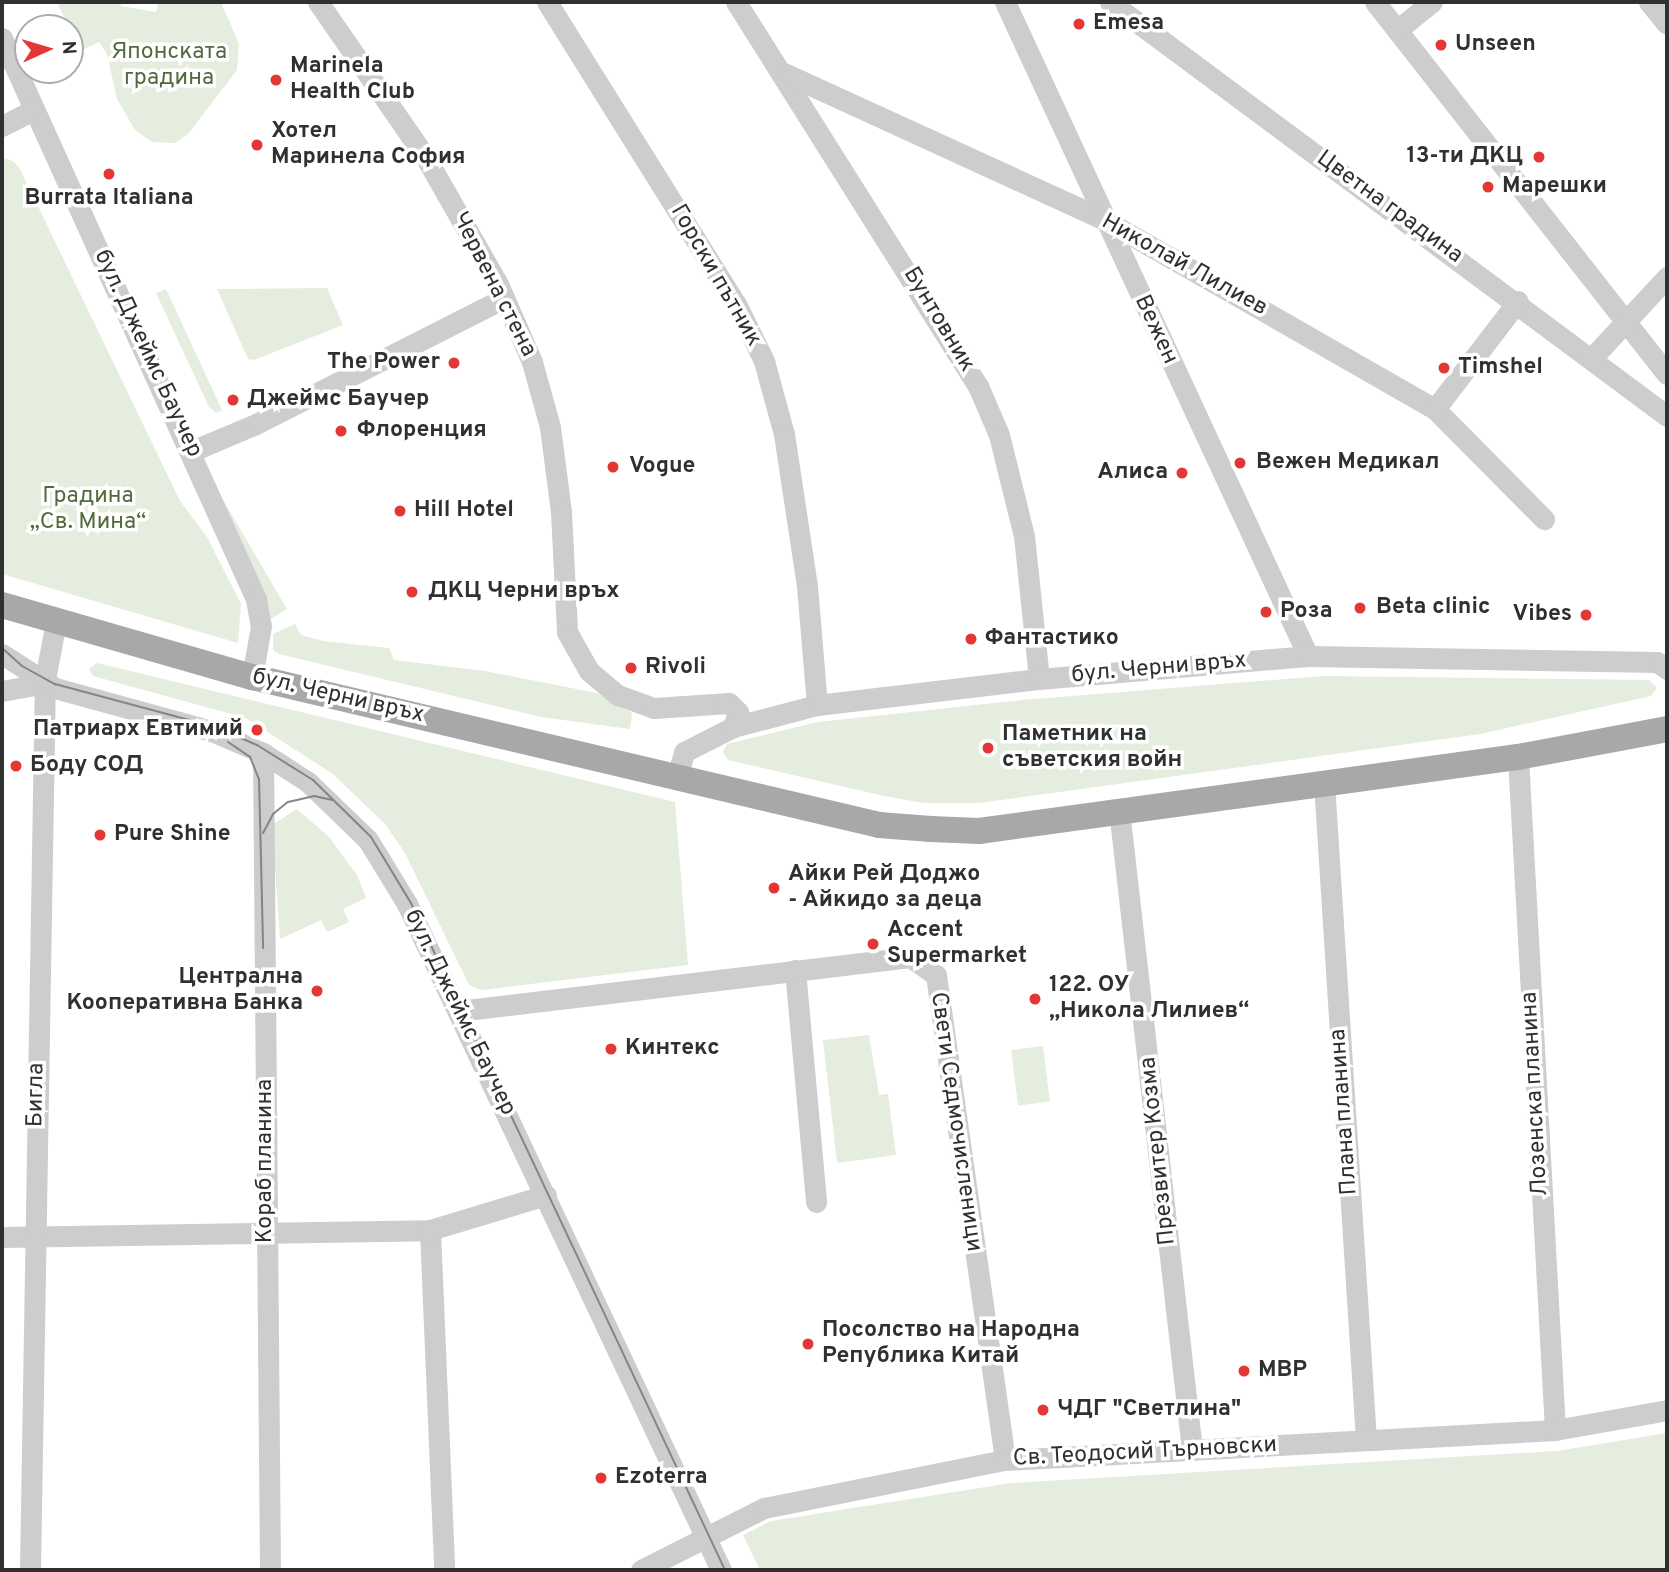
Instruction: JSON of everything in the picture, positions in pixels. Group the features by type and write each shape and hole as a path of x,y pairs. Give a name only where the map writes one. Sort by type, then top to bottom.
{"main road":[{"name":"бул. Черни връх","path":"2,605 252,677 879,825 931,829 979,831 1518,757 1667,729"}],"street":[{"name":"Червена стена","path":"317,2 426,158 505,298 532,362 550,427 561,512 567,632 589,671 618,695 654,708 729,703 738,712 733,727"},
{"name":"Горски пътник","path":"547,2 736,304 764,361 788,459 807,586 817,705"},
{"name":"Бунтовник","path":"736,2 978,386 999,435 1024,536 1039,679"},
{"name":"Вежен","path":"1005,2 1103,219 1308,656"},
{"name":"Цветна градина","path":"1110,2 1518,301 1667,416"},
{"path":"1375,2 1667,374"},
{"path":"1397,30 1432,2"},
{"path":"1649,2 1667,24"},
{"name":"бул. Джеймс Баучер","path":"2,38 192,451 261,614 252,677"},
{"name":"Николай Лилиев","path":"783,73 1103,219 1436,409 1544,519"},
{"path":"2,126 34,110"},
{"path":"1591,359 1667,277"},
{"path":"192,451 256,424 505,298"},
{"path":"1436,409 1518,301"},
{"name":"Бигла","path":"30,1570 45,683 56,622"},
{"name":"бул. Джеймс Баучер","path":"2,654 45,683 212,731 264,753 318,790 368,840 395,882 458,1011 721,1570"},
{"name":"бул. Черни връх","path":"677,777 684,752 733,727 817,705 1039,679 1308,656 1657,662 1667,669"},
{"path":"2,691 45,683"},
{"name":"Кораб планина","path":"264,753 270,1570"},
{"name":"Лозенска планина","path":"1518,757 1555,1430"},
{"name":"Плана планина","path":"1324,783 1366,1440"},
{"name":"Презвитер Козма","path":"1119,810 1192,1450"},
{"name":"Свети Седмочисленици","path":"458,1011 910,957 936,975 1005,1460"},
{"path":"795,970 816,1202"},
{"path":"2,1237 266,1236 430,1230 546,1195"},
{"path":"430,1230 444,1570"},
{"name":"Св. Теодосий Търновски","path":"641,1570 764,1508 1005,1460 1555,1430 1667,1410"}],"green space":[{"name":"Японската градина","path":"57,2 121,2 121,6 156,12 158,2 221,2 239,44 237,70 188,134 175,143 152,142 135,130 117,99 107,54 99,42 84,49 84,14 63,14"},
{"name":"Градина „Св. Мина“","path":"2,158 13,161 20,169 180,501 207,537 241,604 238,643 2,574"},
{"path":"327,288 343,325 254,360 248,359 217,289"},
{"path":"166,289 222,410 216,413 209,407 156,293"},
{"path":"219,493 287,609 268,621"},
{"path":"295,624 301,635 323,641 389,648 394,660 485,671 597,693 632,713 630,729 541,717 279,654 273,650 273,634"},
{"path":"97,663 675,802 688,965 482,990 469,985 405,853 385,824 333,774 246,718 93,676 89,669"},
{"path":"1323,676 1649,680 1657,688 1651,696 1480,734 979,803 924,803 884,796 728,760 723,752 727,744 818,722 1022,700"},
{"path":"297,809 329,837 357,875 366,898 343,909 349,922 327,932 321,920 280,939 272,825"},
{"path":"869,1035 879,1095 888,1094 896,1155 837,1163 823,1040"},
{"path":"1043,1046 1050,1102 1018,1105 1011,1050"},
{"path":"1667,1433 1667,1570 760,1570 743,1535 771,1521 1011,1483 1557,1451"}],"tram line":[{"path":"2,648 22,666 55,684 215,727 257,745 313,780 371,837 411,903 725,1570"},
{"path":"228,742 250,757 259,779 263,948"},
{"path":"263,833 273,814 288,802 314,796 333,800"}],"place":[{"name":"Emesa","path":"1079,24"},
{"name":"Unseen","path":"1441,45"},
{"name":"Marinela Health Club","path":"276,80"},
{"name":"Хотел Маринела София","path":"257,145"},
{"name":"13-ти ДКЦ","path":"1539,157"},
{"name":"Burrata Italiana","path":"109,174"},
{"name":"Марешки","path":"1488,187"},
{"name":"The Power","path":"454,363"},
{"name":"Timshel","path":"1444,368"},
{"name":"Джеймс Баучер","path":"233,400"},
{"name":"Флоренция","path":"341,431"},
{"name":"Вежен Медикал","path":"1240,463"},
{"name":"Vogue","path":"613,467"},
{"name":"Алиса","path":"1182,473"},
{"name":"Hill Hotel","path":"400,511"},
{"name":"ДКЦ Черни връх","path":"412,592"},
{"name":"Beta clinic","path":"1360,608"},
{"name":"Роза","path":"1266,612"},
{"name":"Vibes","path":"1586,615"},
{"name":"Фантастико","path":"971,639"},
{"name":"Rivoli","path":"631,668"},
{"name":"Патриарх Евтимий","path":"257,730"},
{"name":"Паметник на съветския войн","path":"988,748"},
{"name":"Боду СОД","path":"16,766"},
{"name":"Pure Shine","path":"100,835"},
{"name":"Айки Рей Доджо - Айкидо за деца","path":"774,888"},
{"name":"Accent Supermarket","path":"873,944"},
{"name":"Централна Кооперативна Банка","path":"317,991"},
{"name":"122. ОУ „Никола Лилиев“","path":"1035,999"},
{"name":"Кинтекс","path":"611,1049"},
{"name":"Посолство на Народна Република Китай","path":"808,1344"},
{"name":"МВР","path":"1244,1371"},
{"name":"ЧДГ \"Светлина\"","path":"1043,1410"},
{"name":"Ezoterra","path":"601,1478"}]}
